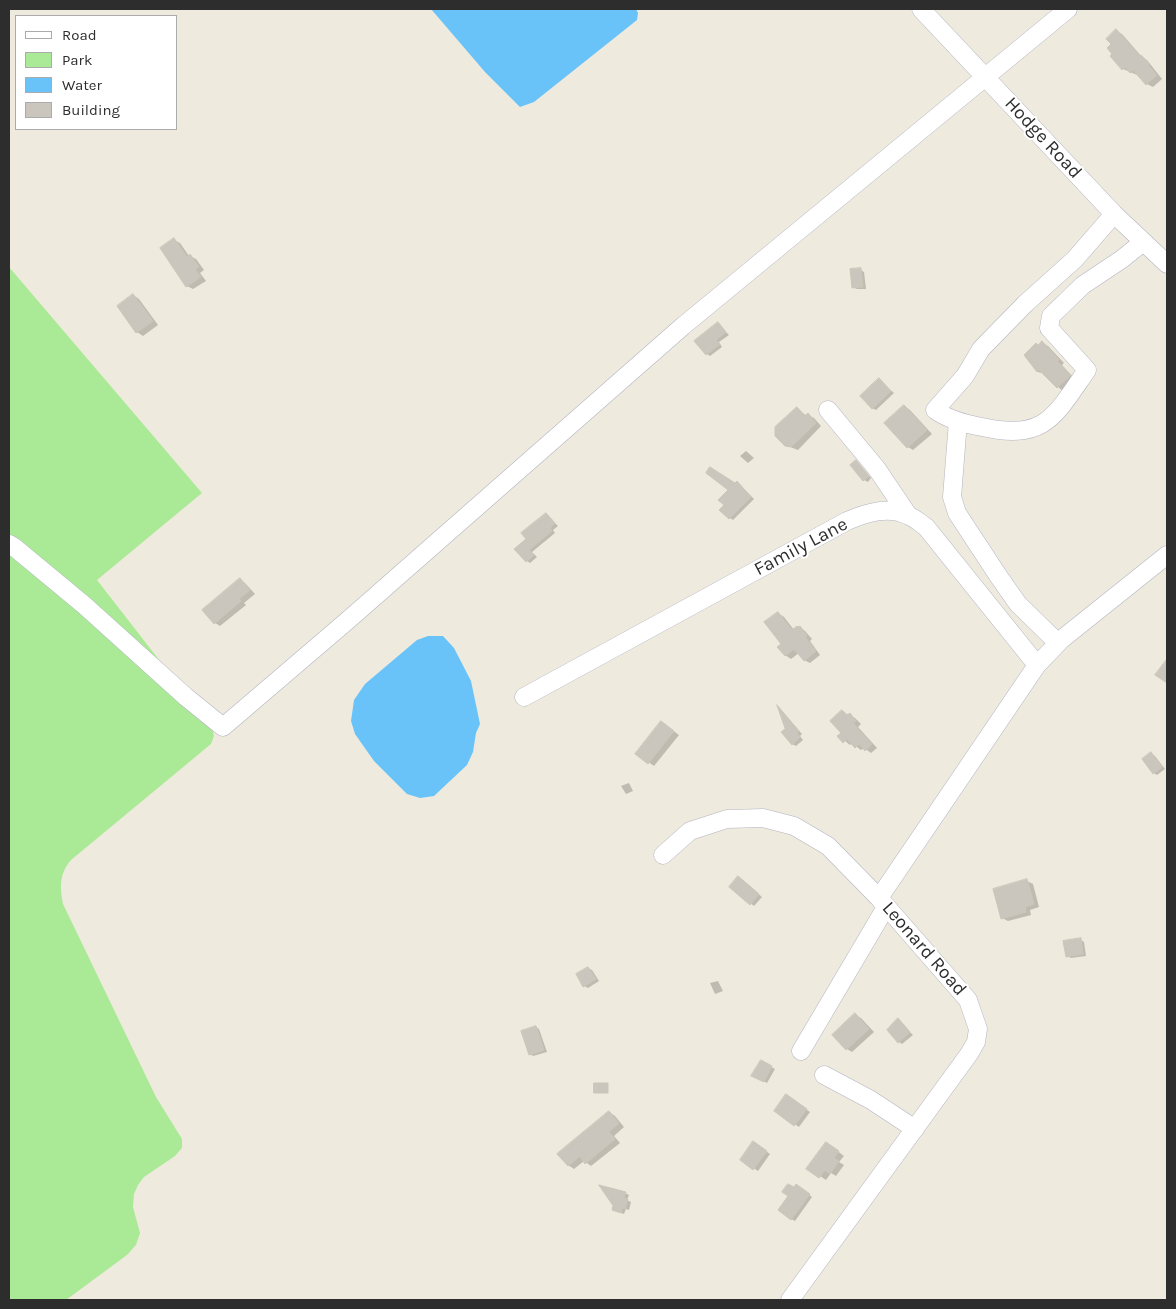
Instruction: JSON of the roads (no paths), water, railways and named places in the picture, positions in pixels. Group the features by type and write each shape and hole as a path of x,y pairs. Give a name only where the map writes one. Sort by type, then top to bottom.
{"street":[{"name":"Hodge Road","path":"921,9 1114,214 1167,264"},
{"path":"9,544 84,605 186,697 223,727 354,615 683,326 1068,9"},
{"path":"1114,214 1075,259 1025,304 981,349 965,376 935,410 958,422 1003,432 1025,431 1044,423 1057,414 1087,370 1049,328 1051,316 1083,285 1144,242"},
{"path":"828,410 877,469 908,515"},
{"path":"958,422 952,497 957,513 1018,604 1058,644"},
{"name":"Family Lane","path":"524,697 847,521 868,513 889,511 908,515 926,527 1037,665"},
{"name":"Leonard Road","path":"790,1300 976,1042 978,1029 968,1000 883,902 1037,665 1058,644 1167,555"},
{"path":"664,855 690,831 727,819 763,818 794,826 828,846 883,902 801,1052"},
{"path":"824,1075 871,1100 915,1129"}],"water":[{"path":"431,9 636,9 638,13 637,20 534,102 520,107 485,72"},
{"path":"428,636 443,636 454,648 471,681 480,724 476,733 473,752 467,765 434,796 420,798 407,794 374,761 355,734 351,721 354,700 365,684 417,640"}]}
